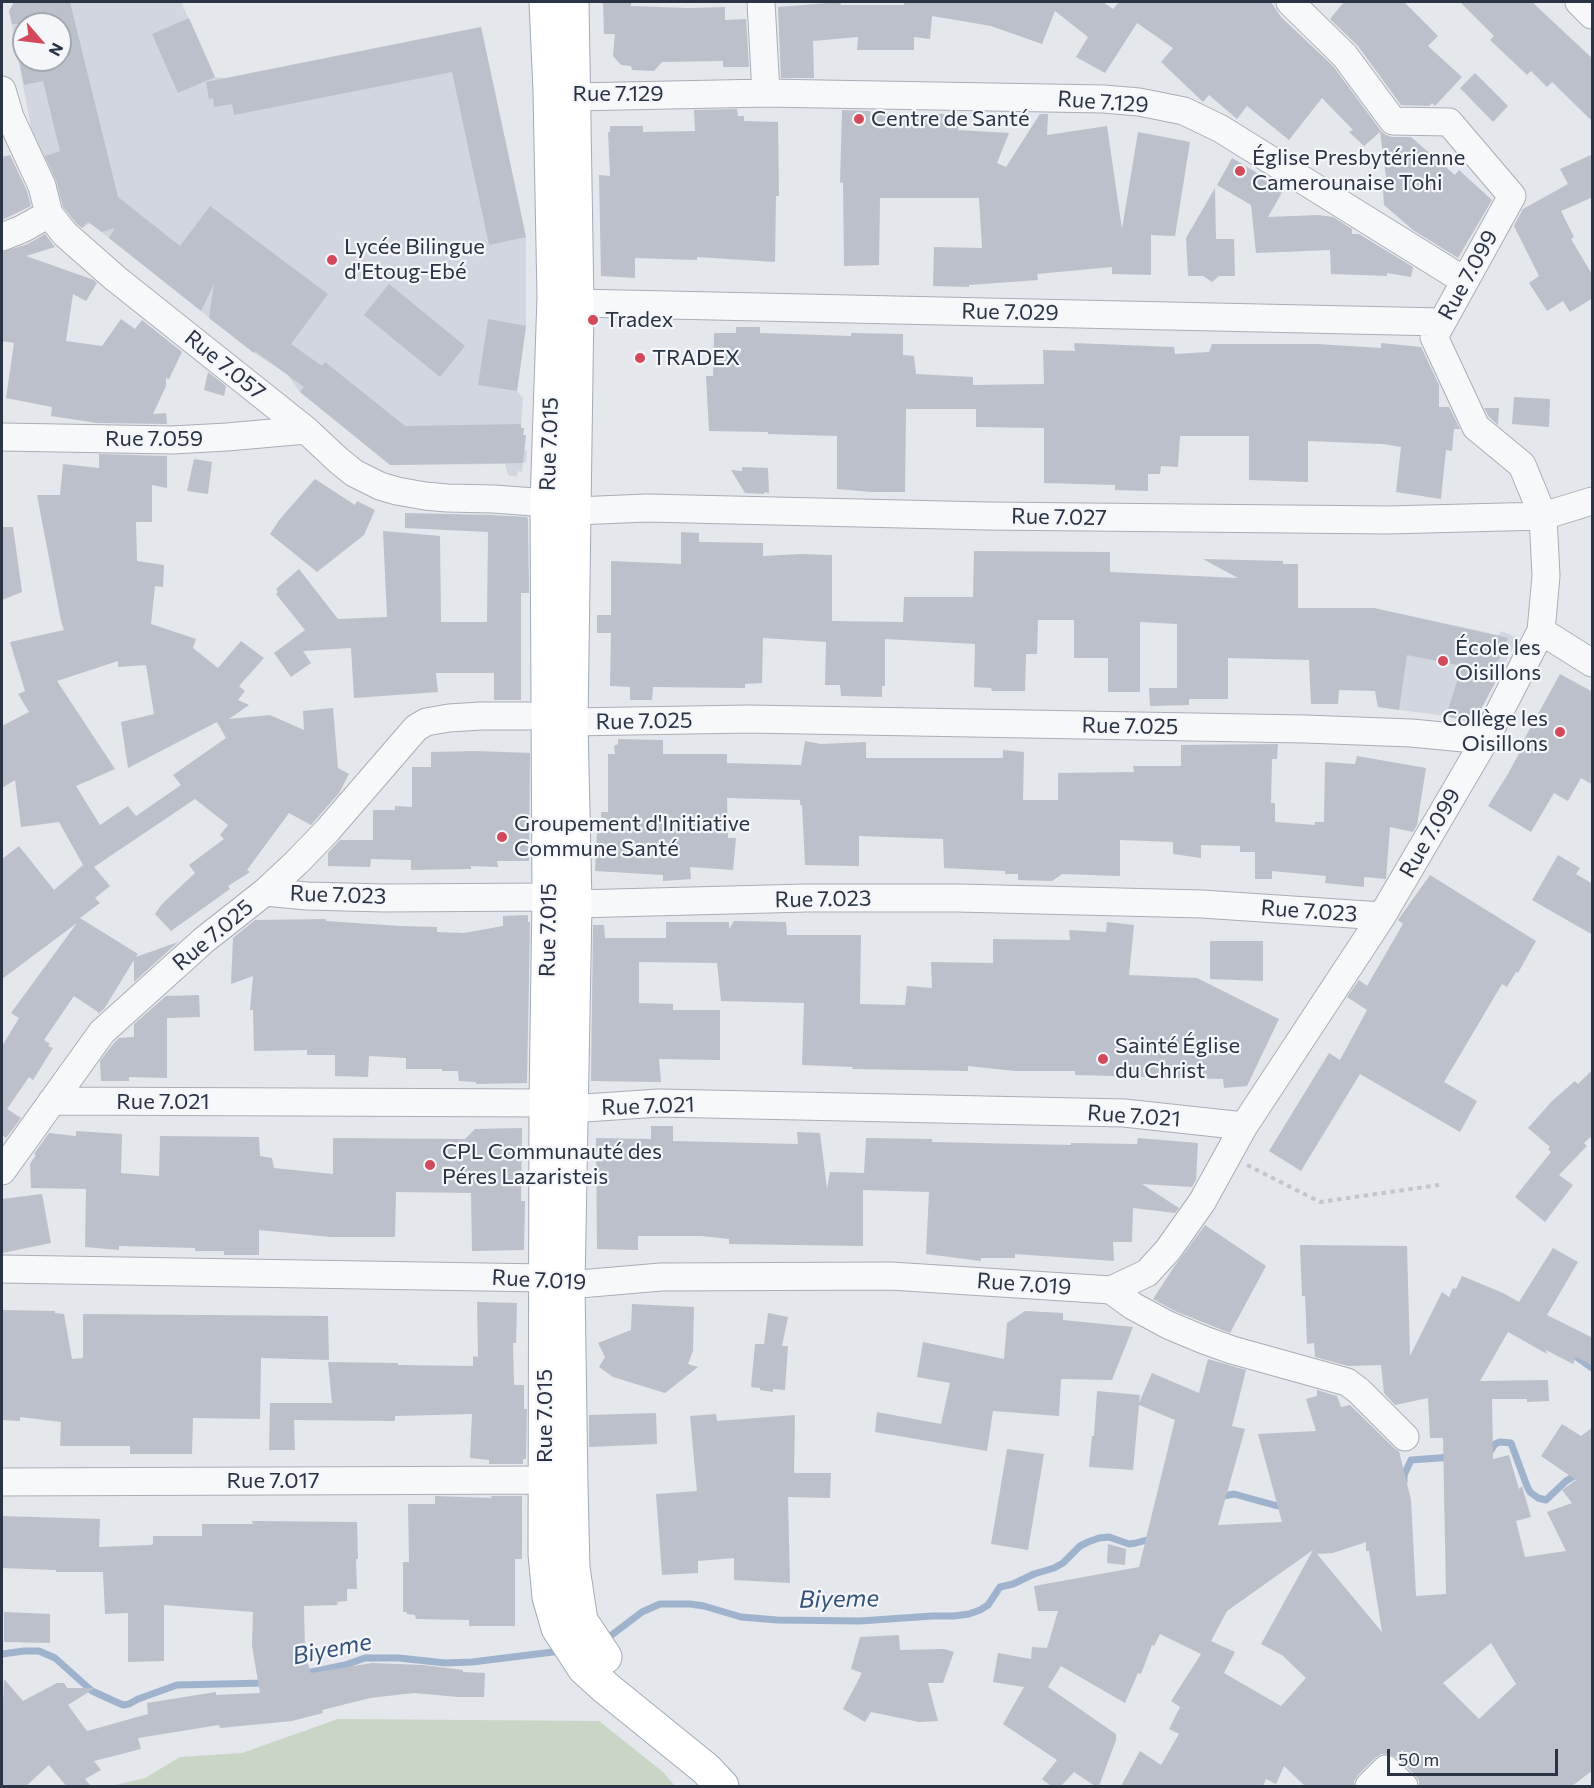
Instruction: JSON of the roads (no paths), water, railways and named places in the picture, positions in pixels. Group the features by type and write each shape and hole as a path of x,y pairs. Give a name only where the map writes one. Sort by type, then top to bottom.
{"main road":[{"name":"Rue 7.015","path":"546,2 562,94"},
{"name":"Rue 7.015","path":"573,2 562,94 566,300 561,507 562,901 558,1106 558,1483 573,1568 570,1624 596,1664 606,1688 706,1769 722,1786"},
{"name":"Rue 7.015","path":"596,1664 729,1765 748,1786"}],"street":[{"path":"761,2 766,93"},
{"name":"Rue 7.099","path":"1111,1290 1147,1273 1168,1250 1202,1202 1244,1126 1382,915 1485,740 1540,631 1546,576 1543,516 1521,465 1476,427 1434,337 1512,196 1449,122 1393,121 1345,56 1290,2"},
{"path":"1579,2 1593,15"},
{"name":"Rue 7.057","path":"2,90 10,117 42,186 49,214 65,234 115,278 306,430 354,473 380,486 425,496 494,499 561,507"},
{"name":"Rue 7.129","path":"562,94 766,93 1104,99 1139,102 1184,111 1221,129 1465,281"},
{"path":"2,237 49,214"},
{"name":"Rue 7.029","path":"566,300 1442,322"},
{"name":"Rue 7.059","path":"2,437 172,440 306,430"},
{"path":"1543,516 1593,501"},
{"name":"Rue 7.027","path":"561,507 987,516 1388,520 1543,516"},
{"path":"1540,631 1593,663"},
{"name":"Rue 7.025","path":"2,1170 102,1032 204,940 265,892 327,831 416,728 426,722 482,716 560,719 749,719 1305,729 1411,733 1485,740"},
{"name":"Rue 7.023","path":"265,892 307,896 562,901 958,898 1202,904 1382,915"},
{"name":"Rue 7.021","path":"52,1101 558,1106 659,1103 1125,1113 1244,1126"},
{"name":"Rue 7.019","path":"2,1269 557,1281 661,1277 891,1276 1111,1290"},
{"path":"1111,1290 1133,1306 1168,1325 1204,1340 1347,1382 1405,1437"},
{"name":"Rue 7.017","path":"2,1482 558,1483"},
{"path":"1369,1786 1386,1769 1404,1786"}],"waterway":[{"name":"Biyeme","path":"1580,1351 1578,1358 1592,1368"},
{"name":"Biyeme","path":"1486,1452 1500,1442 1511,1443 1530,1492 1546,1500 1566,1481 1579,1473"},
{"name":"Biyeme","path":"1404,1481 1404,1475 1411,1460 1452,1457"},
{"name":"Biyeme","path":"1219,1497 1234,1494 1286,1507"},
{"name":"Biyeme","path":"605,1640 642,1612 660,1604 690,1604 741,1617 777,1620 860,1621 969,1614 988,1605 1000,1587 1054,1568 1088,1542 1109,1537 1129,1544 1154,1538"},
{"name":"Biyeme","path":"2,1654 39,1651 55,1658 92,1691 123,1705 177,1685 265,1683"},
{"name":"Biyeme","path":"302,1674 345,1665 365,1658 399,1658 445,1663 561,1651"}],"place":[{"name":"Centre de Santé","path":"859,119"},
{"name":"Église Presbytérienne Camerounaise Tohi","path":"1240,171"},
{"name":"Lycée Bilingue d'Etoug-Ebé","path":"332,260"},
{"name":"Tradex","path":"593,320"},
{"name":"TRADEX","path":"640,358"},
{"name":"École les Oisillons","path":"1443,661"},
{"name":"Collège les Oisillons","path":"1560,732"},
{"name":"Groupement d'Initiative Commune Santé","path":"502,837"},
{"name":"Sainté Église du Christ","path":"1103,1059"},
{"name":"CPL Communauté des Péres Lazaristeis","path":"430,1165"}]}
